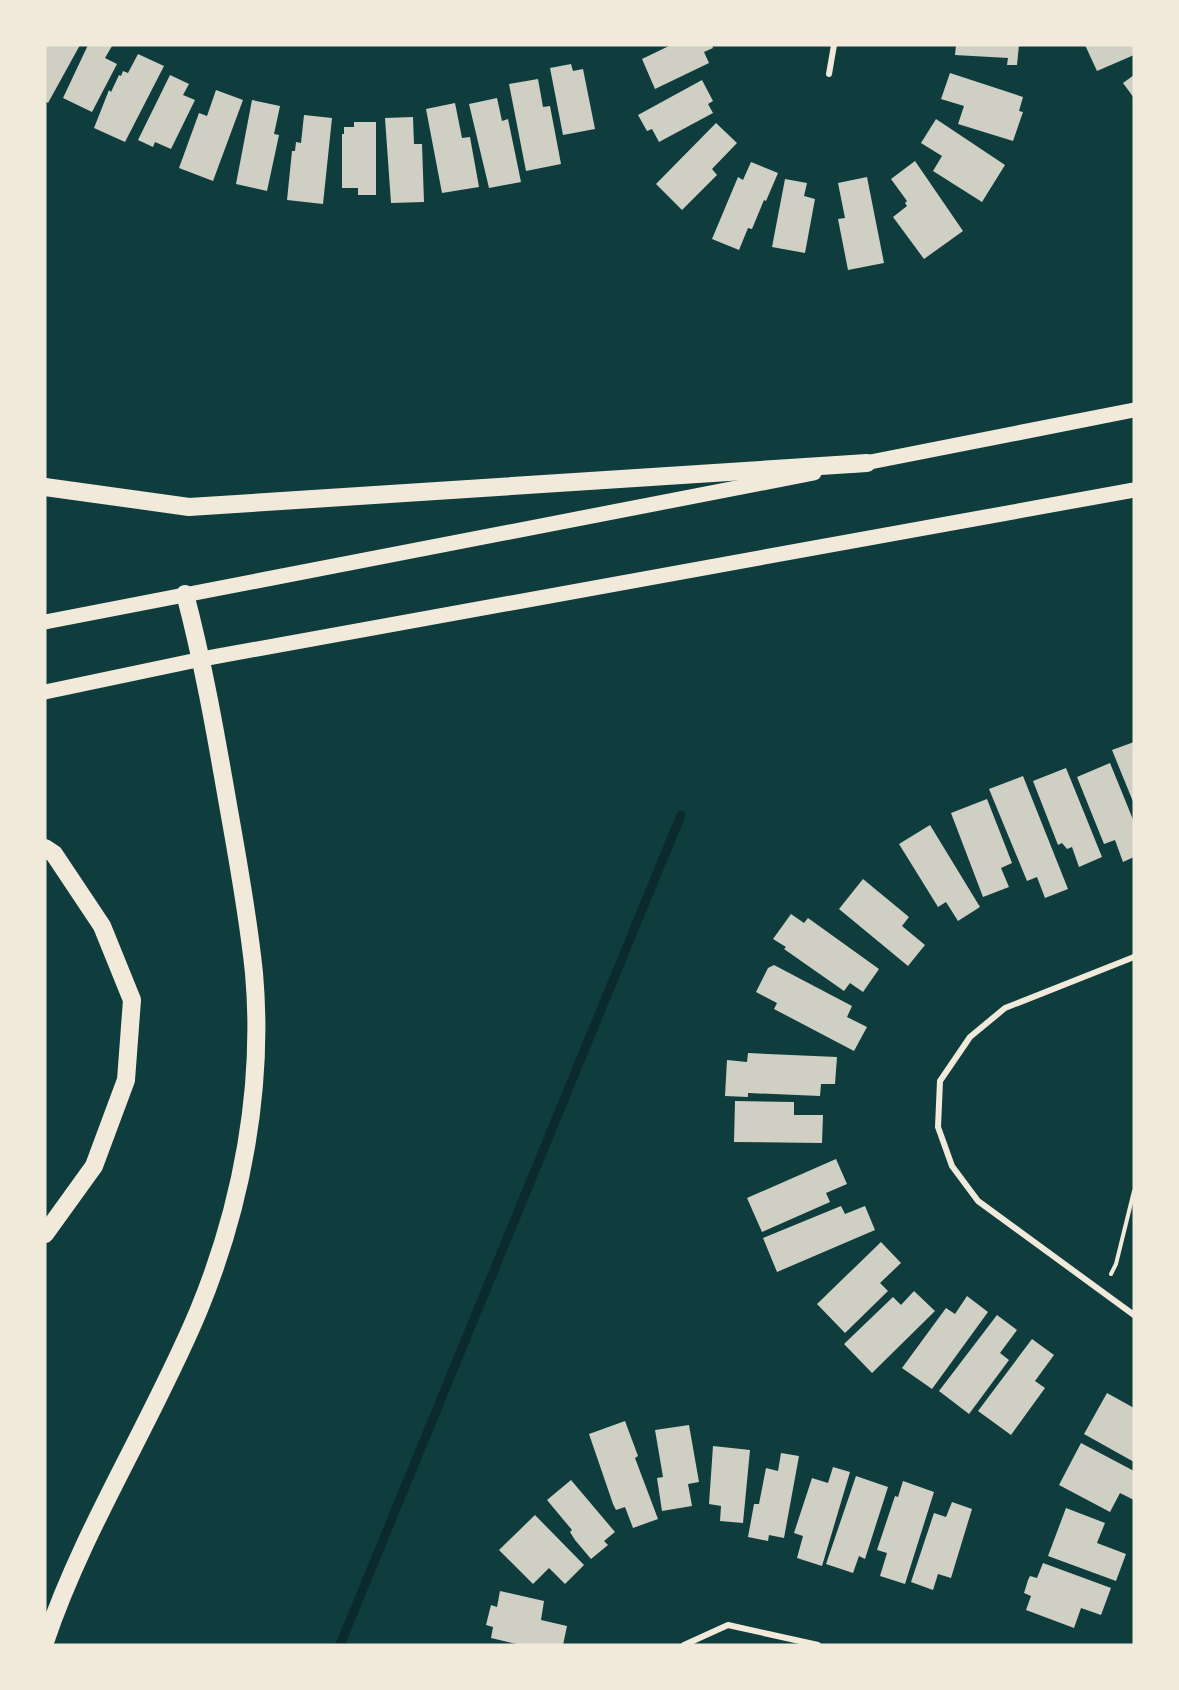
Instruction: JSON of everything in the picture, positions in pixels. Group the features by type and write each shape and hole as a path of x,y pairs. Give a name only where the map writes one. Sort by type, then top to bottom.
{"highway":[{"path":"45,487 189,507 867,463"},
{"path":"45,1642 97,1519 198,1311 226,1230 239,1181 251,1112 255,1044 254,974 243,889 202,659 185,594"},
{"path":"45,848 54,854 102,926 132,1000 126,1080 94,1166 45,1234"}],"main road":[{"path":"45,622 1134,410"},
{"path":"45,692 202,659 1134,490"}],"street":[{"path":"829,74 834,45"},
{"path":"1134,957 1005,1008 970,1037 940,1081 938,1128 952,1166 978,1201 1134,1314"},
{"path":"684,1645 728,1625 818,1645"}],"path":[{"path":"1102,1291 1116,1264 1134,1191"}],"building":[{"path":"45,45 80,45 48,103 45,101"},
{"path":"88,45 112,46 105,58 117,64 92,112 63,98"},
{"path":"671,45 712,45 713,48 704,52 709,63 655,89 642,59"},
{"path":"956,45 1019,45 1017,65 1007,65 1008,58 955,55"},
{"path":"1085,45 1134,45 1134,55 1097,71"},
{"path":"138,54 164,66 125,142 94,128 109,90 111,92 123,71 128,73"},
{"path":"571,64 573,71 583,69 595,129 563,135 550,68"},
{"path":"950,73 1023,97 1019,111 1023,112 1013,141 958,124 964,106 941,99"},
{"path":"170,75 189,84 183,95 195,100 171,149 155,142 153,147 138,140"},
{"path":"1134,75 1134,98 1123,83"},
{"path":"538,79 543,107 550,106 561,164 526,171 509,84"},
{"path":"702,80 713,101 708,104 713,113 659,142 652,129 647,131 638,115"},
{"path":"216,90 243,100 213,181 179,168 199,113 207,116"},
{"path":"497,98 502,121 508,119 521,182 489,188 469,104"},
{"path":"252,100 280,106 274,134 279,135 267,191 236,184"},
{"path":"455,103 462,138 470,137 479,187 442,193 426,109"},
{"path":"304,115 332,118 323,204 287,200 292,151 295,151 296,142 301,143"},
{"path":"413,117 414,144 422,144 424,202 391,203 385,118"},
{"path":"936,119 1005,165 982,202 933,171 942,156 921,143"},
{"path":"354,122 376,122 376,195 358,195 358,188 342,188 342,134 344,134 344,127 354,127"},
{"path":"716,123 737,143 712,169 717,175 682,210 656,184"},
{"path":"915,161 963,231 924,259 893,217 907,206 905,203 907,201 891,179"},
{"path":"751,162 778,173 752,229 748,228 739,250 712,239 738,177 743,180"},
{"path":"867,177 884,263 848,270 838,219 845,218 838,183"},
{"path":"785,179 807,183 804,196 815,199 805,253 772,247"},
{"path":"1134,742 1134,804 1112,750"},
{"path":"1110,763 1134,822 1134,857 1123,862 1115,840 1104,844 1077,777"},
{"path":"1066,768 1102,857 1079,867 1072,847 1067,849 1062,843 1058,845 1033,781"},
{"path":"1023,776 1068,889 1045,898 1037,877 1027,881 989,789"},
{"path":"987,799 1012,863 1001,868 1009,887 983,897 951,813"},
{"path":"930,825 980,907 958,921 946,902 938,907 899,844"},
{"path":"863,879 909,917 902,926 925,945 908,966 839,909"},
{"path":"791,914 804,923 808,918 879,969 863,992 850,983 844,991 773,939"},
{"path":"774,965 852,1006 847,1017 867,1027 854,1051 774,1009 777,1003 756,992 768,968"},
{"path":"748,1053 837,1057 835,1084 821,1084 820,1096 748,1093 748,1097 725,1096 727,1060 747,1062"},
{"path":"735,1101 794,1102 794,1115 823,1115 822,1143 734,1142"},
{"path":"836,1159 847,1184 826,1193 830,1202 762,1232 747,1198"},
{"path":"841,1206 845,1214 865,1206 875,1230 777,1272 763,1238"},
{"path":"881,1242 901,1263 880,1283 888,1291 845,1333 817,1304"},
{"path":"914,1291 935,1311 872,1373 844,1344 893,1297 901,1305"},
{"path":"967,1296 988,1312 932,1389 902,1368 946,1308 955,1314"},
{"path":"997,1315 1017,1330 1000,1353 1009,1360 969,1414 939,1391"},
{"path":"1032,1339 1054,1355 1035,1381 1045,1388 1011,1435 978,1411"},
{"path":"1107,1393 1134,1408 1134,1462 1084,1434"},
{"path":"625,1421 638,1456 635,1458 658,1519 633,1528 625,1507 616,1510 613,1504 589,1434"},
{"path":"689,1425 699,1482 688,1484 692,1506 662,1511 657,1478 663,1477 655,1430"},
{"path":"1081,1443 1134,1471 1134,1500 1120,1493 1110,1512 1059,1485"},
{"path":"713,1446 750,1450 743,1523 720,1521 721,1506 709,1504"},
{"path":"781,1453 799,1456 784,1538 769,1535 768,1541 748,1537 754,1504 759,1504 766,1468 778,1471"},
{"path":"833,1467 850,1472 822,1566 797,1558 803,1536 794,1533 812,1478 828,1483"},
{"path":"856,1476 888,1487 865,1559 859,1556 853,1573 826,1564"},
{"path":"571,1480 615,1532 604,1541 608,1545 591,1559 575,1540 570,1532 572,1530 547,1500"},
{"path":"903,1481 934,1492 905,1584 880,1576 887,1553 877,1550 895,1496 898,1497"},
{"path":"952,1502 972,1509 951,1578 938,1574 933,1590 911,1582 934,1513 946,1517"},
{"path":"1066,1508 1105,1523 1097,1543 1126,1554 1116,1581 1048,1556"},
{"path":"535,1515 584,1565 565,1584 549,1568 533,1584 499,1550"},
{"path":"1043,1563 1111,1588 1101,1615 1081,1608 1074,1628 1026,1610 1031,1596 1024,1593 1028,1580 1030,1576 1037,1578"},
{"path":"500,1591 544,1601 541,1620 567,1626 563,1645 520,1645 491,1638 493,1627 486,1625 491,1605 497,1607"}],"waterway":[{"path":"340,1645 681,815"}]}
